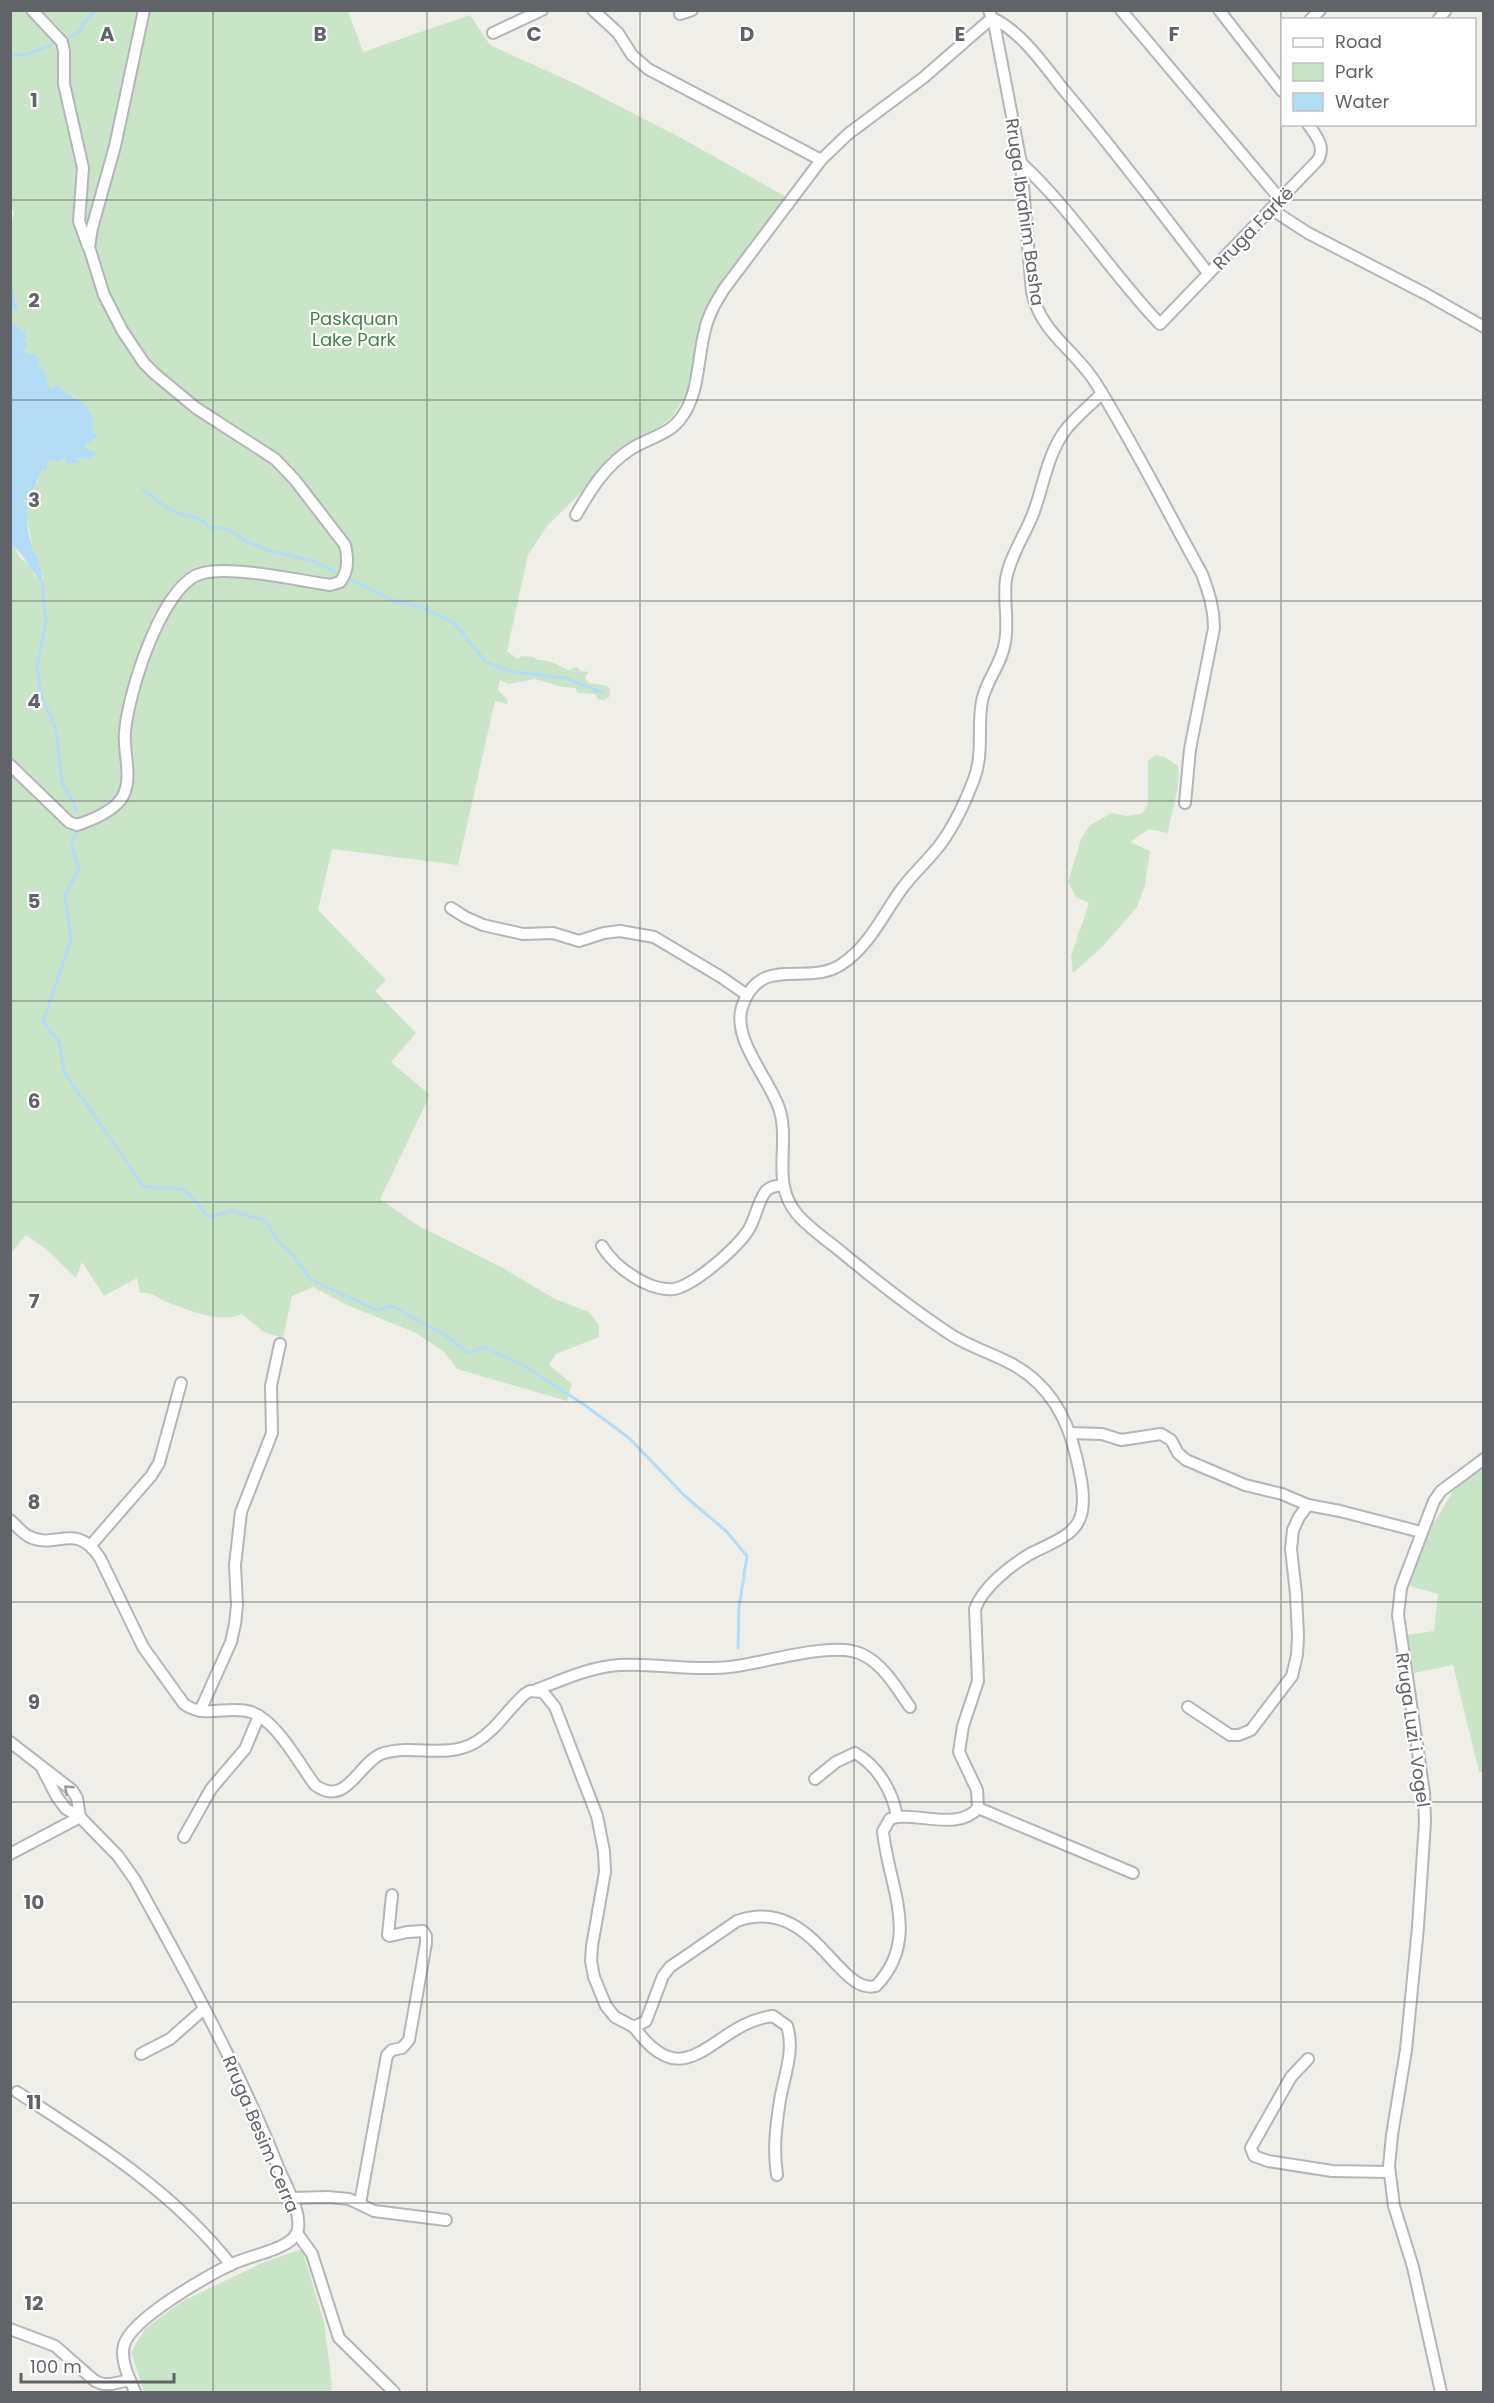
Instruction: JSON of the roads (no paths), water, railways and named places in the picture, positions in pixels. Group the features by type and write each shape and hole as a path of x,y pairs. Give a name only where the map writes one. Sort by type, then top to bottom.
{"street":[{"path":"10,765 69,822 77,825 97,816 116,804 122,796 127,776 125,731 135,682 160,620 176,591 184,583 201,573 221,571 330,585 340,582 346,572 347,554 341,537 284,468 263,451 196,408 144,363 110,309 79,221 83,168 64,84 62,42 32,10"},
{"path":"88,247 118,136 144,10"},
{"path":"493,33 542,10"},
{"path":"680,14 692,10"},
{"path":"1121,10 1280,199"},
{"path":"1219,10 1281,90"},
{"path":"596,11 618,33 632,55 648,69 821,160"},
{"path":"576,515 600,476 632,448 673,428 683,416 698,376 705,329 712,309 724,289 821,160 848,134 923,78 991,14 1009,29 1053,77 1106,140 1208,273"},
{"name":"Rruga Ibrahim Basha","path":"991,14 1021,163 1032,292 1037,310 1051,333 1086,370 1102,393 1202,574 1214,611 1211,646 1190,750 1185,803"},
{"name":"Rruga Farkë","path":"1021,163 1044,184 1123,283 1160,324 1322,154 1320,144 1309,126"},
{"path":"1271,209 1308,233 1484,327"},
{"path":"634,2027 646,2021 663,1976 670,1967 746,1917 769,1918 798,1927 813,1938 857,1984 870,1988 876,1986 887,1973 901,1935 898,1903 883,1831 890,1819 897,1817 960,1819 978,1808 979,1797 962,1763 959,1742 978,1681 975,1609 978,1602 1012,1566 1065,1536 1078,1524 1083,1501 1081,1480 1070,1433 1057,1403 1029,1376 1013,1365 957,1339 862,1269 796,1213 783,1185 783,1122 740,1030 742,1008 753,986 772,975 827,972 839,967 864,945 901,890 945,838 975,777 979,760 982,700 986,686 1002,657 1006,641 1007,572 1032,517 1057,445 1072,423 1102,393"},
{"path":"451,908 483,925 523,934 554,933 579,940 620,931 654,937 747,995"},
{"path":"602,1246 631,1275 663,1289 677,1288 724,1258 739,1244 750,1228 764,1193 774,1186 783,1185"},
{"path":"200,1711 231,1642 235,1624 237,1605 235,1565 241,1512 273,1432 271,1386 280,1344"},
{"path":"92,1545 151,1476 159,1463 181,1383"},
{"path":"1070,1433 1102,1434 1121,1440 1161,1434 1171,1440 1178,1453 1186,1460 1245,1485 1282,1494 1308,1505 1340,1510 1421,1532"},
{"name":"Rruga Luzi i Vogel","path":"1441,2392 1413,2266 1394,2206 1389,2172 1392,2135 1406,2050 1425,1822 1423,1782 1399,1629 1398,1603 1401,1588 1434,1501 1441,1491 1484,1459"},
{"path":"1188,1707 1230,1735 1239,1735 1251,1730 1292,1676 1297,1655 1298,1628 1291,1550 1293,1530 1308,1505"},
{"path":"10,1520 27,1536 35,1539 74,1538 92,1545 143,1647 184,1704 200,1711 233,1710 251,1712 259,1716 275,1730 315,1785 328,1791 344,1788 370,1761 380,1755 402,1751 445,1752 466,1747 486,1735 525,1694 602,1667 620,1665 727,1667 813,1653 852,1651 868,1657 884,1671 910,1707"},
{"path":"536,1690 543,1692 555,1707 602,1833 605,1872 591,1961 594,1977 606,2006 615,2017 634,2027 656,2052 675,2060 696,2054 764,2017 773,2016 787,2026 791,2048 774,2144 777,2175"},
{"path":"184,1837 211,1789 245,1749 259,1716"},
{"name":"Rruga Besim Cerra","path":"10,1742 43,1770 72,1790 77,1798 80,1817"},
{"path":"815,1779 836,1762 855,1753 861,1756 888,1786 895,1803 897,1817"},
{"name":"Rruga Besim Cerra","path":"43,1770 66,1809 80,1817 127,1867 204,2009 251,2104 291,2198 298,2224 297,2233 285,2244 231,2265 169,2302 134,2327 124,2343 122,2353 135,2392"},
{"path":"978,1808 1133,1873"},
{"path":"10,1854 80,1817"},
{"path":"360,2203 387,2055 392,2050 402,2048 409,2040 426,1943 423,1931 388,1935 392,1895"},
{"path":"141,2054 170,2039 204,2009"},
{"path":"1308,2059 1291,2077 1253,2144 1251,2148 1254,2156 1268,2161 1332,2171 1389,2172"},
{"path":"17,2092 142,2177 181,2211 216,2246 231,2265"},
{"path":"291,2198 328,2197 360,2203 374,2211 446,2220"},
{"path":"297,2233 312,2254 339,2338 394,2392"},
{"path":"10,2329 55,2346 95,2381 103,2384 130,2380"}],"water":[{"path":"11,275 19,309 12,311 12,323 26,330 24,340 27,346 25,349 28,354 35,354 41,362 37,364 41,370 44,370 49,387 53,388 56,383 87,407 91,413 93,433 96,433 96,438 91,443 86,442 85,448 99,454 88,459 74,458 81,463 66,464 66,460 61,459 55,463 55,459 47,462 47,470 42,470 29,499 23,500 28,508 28,532 41,569 42,583 19,551 11,546"}],"waterway":[{"path":"66,40 80,31 83,24 96,10"},
{"path":"10,56 28,54 51,45"},
{"path":"143,490 171,510 198,519 209,527 228,529 246,541 267,550 316,562 335,572"},
{"path":"348,578 392,600 421,607 454,623 486,662 512,672 566,678 603,693"},
{"path":"42,583 46,622 37,666 41,695 56,729 62,783 76,811"},
{"path":"80,827 71,844 79,869 65,895 71,940 43,1022 59,1042 64,1072 144,1187 184,1189 209,1217 231,1211 266,1221 277,1240 293,1255 311,1280 377,1310 392,1306 445,1335 469,1353 483,1347 523,1365 586,1406 629,1438 685,1496 726,1531 747,1556 739,1607 738,1648"}],"park label":[{"name":"Paskquan Lake Park","path":"354,328"}]}
